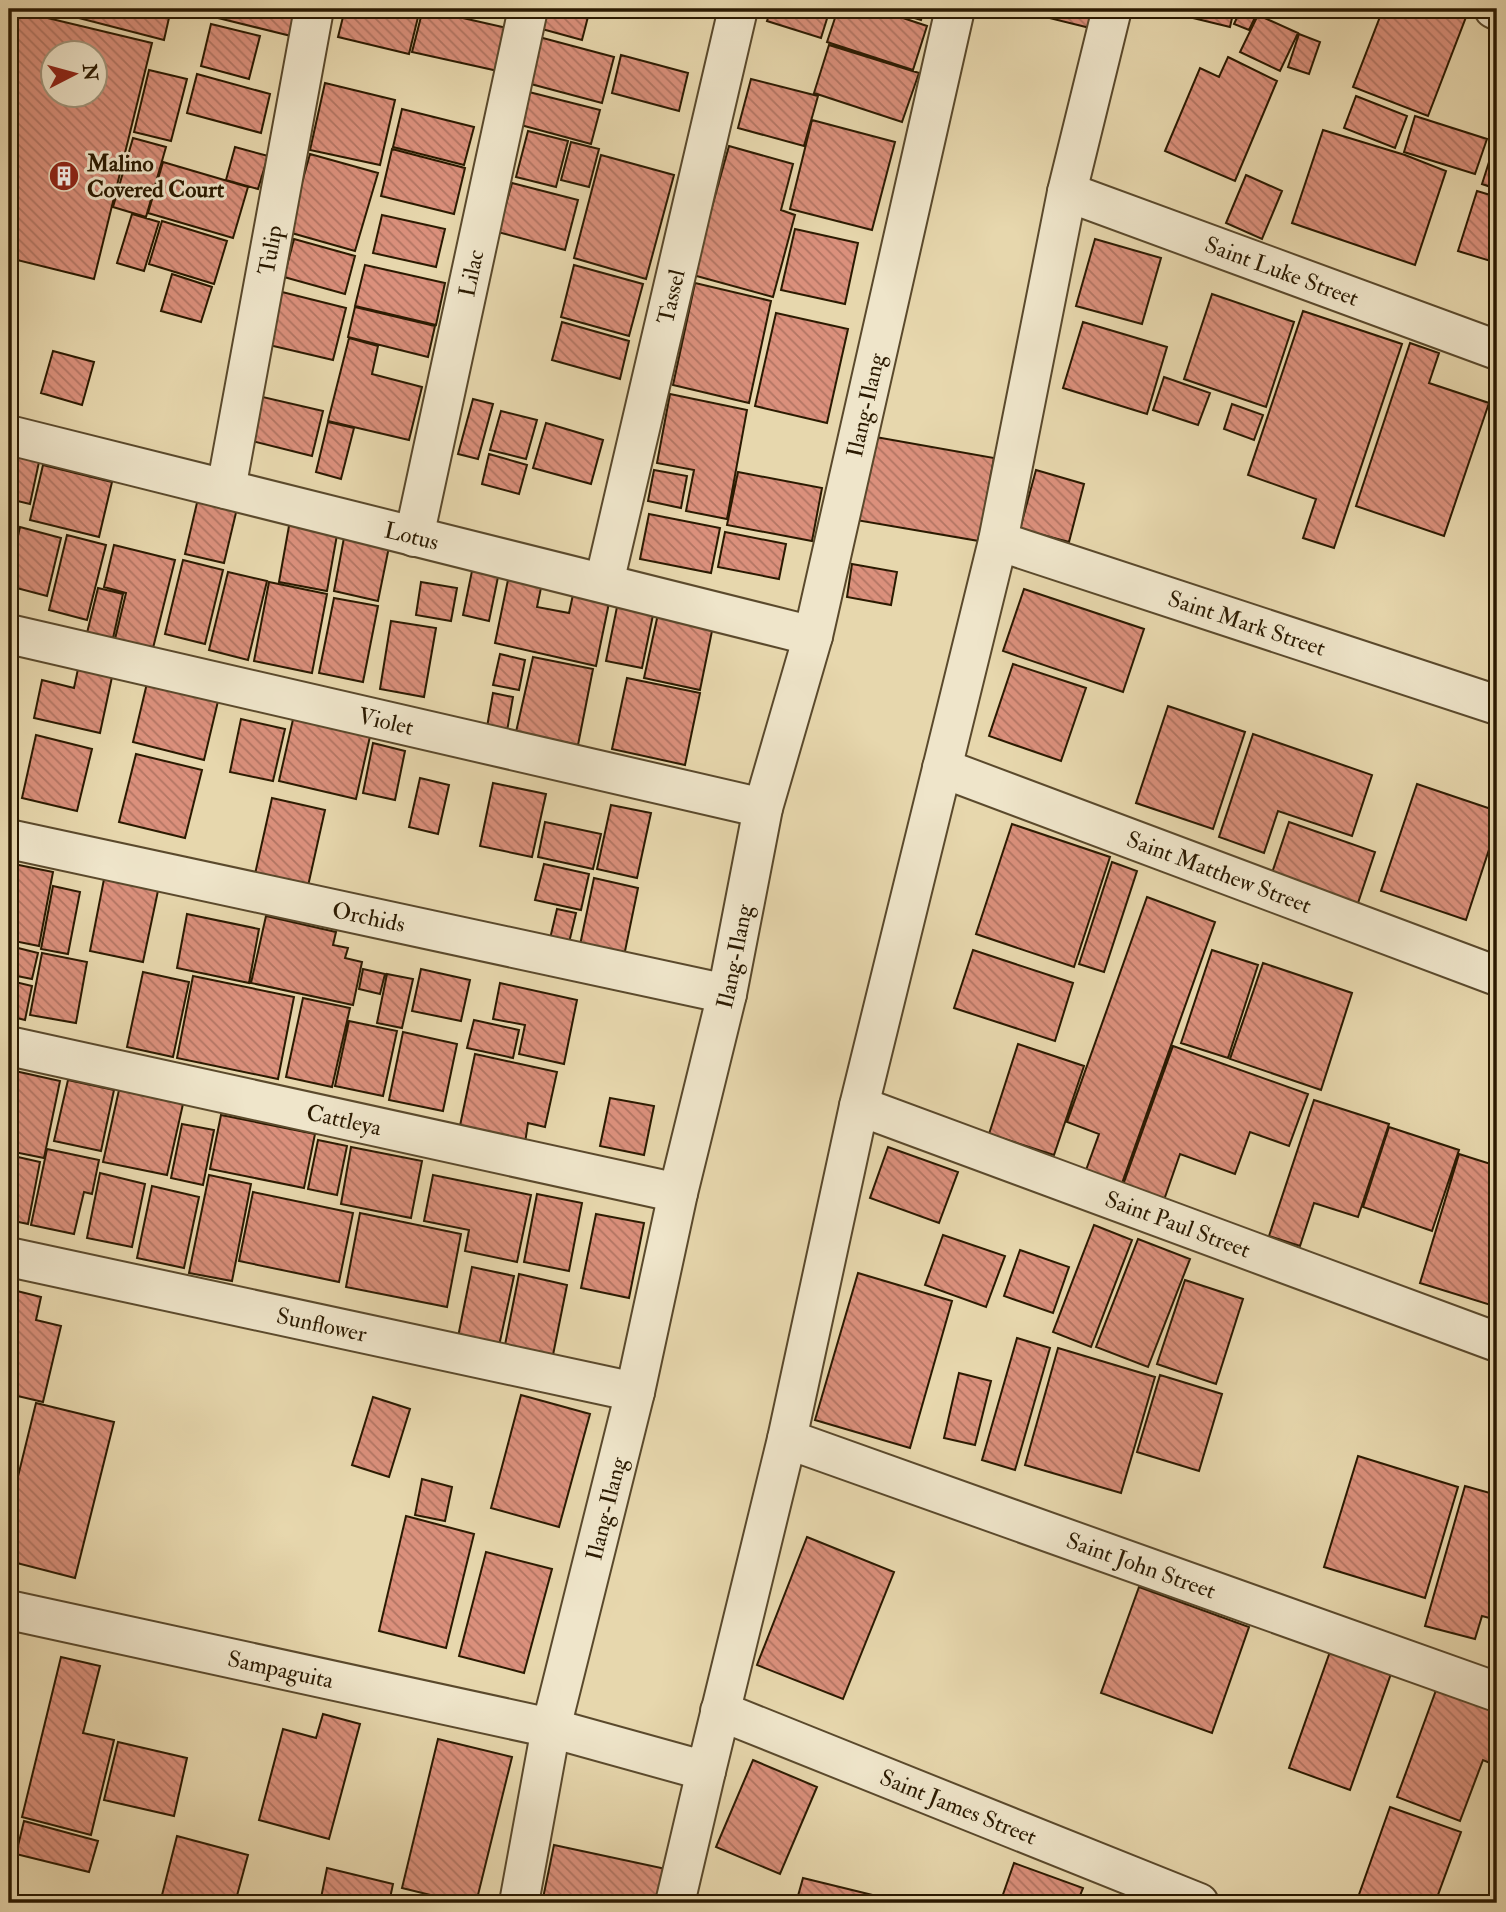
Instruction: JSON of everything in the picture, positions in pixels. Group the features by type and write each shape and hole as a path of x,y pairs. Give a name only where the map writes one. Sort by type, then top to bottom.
{"street":[{"name":"Tulip","path":"226,489 314,9"},
{"name":"Lilac","path":"414,537 528,9"},
{"name":"Tassel","path":"604,583 738,9"},
{"name":"Ilang-Ilang","path":"519,1903 551,1728 635,1392 678,1193 727,994 763,808 813,636 955,9"},
{"path":"675,1903 787,1438 859,1106 998,541 1067,192 1112,9"},
{"name":"Saint Luke Street","path":"1067,192 1497,350"},
{"name":"Lotus","path":"9,435 813,636"},
{"name":"Saint Mark Street","path":"998,541 1497,705"},
{"name":"Violet","path":"9,634 763,808"},
{"name":"Saint Matthew Street","path":"942,768 1497,976"},
{"name":"Orchids","path":"9,839 727,994"},
{"name":"Cattleya","path":"9,1046 678,1193"},
{"name":"Saint Paul Street","path":"859,1106 1497,1342"},
{"name":"Sunflower","path":"9,1257 635,1392"},
{"name":"Saint John Street","path":"787,1438 1497,1692"},
{"name":"Sampaguita","path":"9,1610 551,1728 706,1771"},
{"name":"Saint James Street","path":"720,1711 1199,1903"}],"building":[{"name":"Malino Covered Court","path":"10,9 152,43 94,279 9,258"},
{"path":"77,9 171,9 164,40 75,17"},
{"path":"208,9 298,9 291,36 206,15"},
{"path":"345,9 420,9 409,54 338,37"},
{"path":"423,9 507,28 498,71 412,52"},
{"path":"547,9 590,9 582,40 542,29"},
{"path":"771,9 830,9 821,38 767,21"},
{"path":"838,9 876,9 927,26 913,70 827,42"},
{"path":"884,9 924,9 921,20"},
{"path":"1013,9 1095,9 1090,28"},
{"path":"1156,9 1234,9 1230,27"},
{"path":"1241,9 1259,9 1249,30 1234,24"},
{"path":"1383,9 1443,9 1466,17 1428,116 1353,87"},
{"path":"1258,15 1298,33 1280,71 1240,52"},
{"path":"211,24 260,36 249,79 201,66"},
{"path":"1299,34 1320,42 1309,74 1288,67"},
{"path":"539,37 614,57 602,103 527,83"},
{"path":"829,45 919,73 902,122 814,93"},
{"path":"621,55 688,73 679,111 612,93"},
{"path":"1228,57 1277,81 1235,181 1165,151 1200,68 1219,77"},
{"path":"149,70 187,79 171,141 134,132"},
{"path":"197,74 270,94 261,133 187,113"},
{"path":"751,79 818,96 804,146 738,128"},
{"path":"325,83 395,100 380,165 310,150"},
{"path":"525,91 600,110 591,144 517,124"},
{"path":"1356,96 1407,116 1395,148 1344,128"},
{"path":"402,109 474,127 464,165 393,147"},
{"path":"1415,116 1487,139 1475,174 1404,152"},
{"path":"812,120 895,142 872,230 790,209"},
{"path":"1323,130 1405,155 1446,171 1415,265 1292,223"},
{"path":"528,131 568,141 556,187 516,177"},
{"path":"133,138 166,147 146,217 113,207"},
{"path":"571,142 599,149 589,187 561,180"},
{"path":"729,146 793,164 781,210 795,215 773,297 693,275"},
{"path":"235,147 268,156 258,189 226,180"},
{"path":"392,149 465,168 454,214 381,196"},
{"path":"310,154 378,173 355,251 288,232"},
{"path":"601,155 674,175 646,279 574,258"},
{"path":"163,162 248,187 233,238 148,213"},
{"path":"1489,162 1497,165 1497,189 1482,184"},
{"path":"1246,175 1282,191 1262,239 1226,223"},
{"path":"512,183 578,200 565,250 498,232"},
{"path":"1477,191 1497,197 1497,263 1458,251"},
{"path":"132,214 159,222 144,271 117,263"},
{"path":"382,215 445,229 436,267 373,253"},
{"path":"162,221 227,241 214,284 149,264"},
{"path":"795,229 858,243 845,304 781,290"},
{"path":"294,239 355,256 345,294 284,277"},
{"path":"1095,239 1161,258 1142,324 1076,306"},
{"path":"365,265 445,283 436,325 355,306"},
{"path":"574,265 643,284 629,336 561,317"},
{"path":"172,274 212,287 201,322 161,311"},
{"path":"695,283 771,301 749,403 673,385"},
{"path":"282,292 346,308 333,360 269,345"},
{"path":"1212,294 1294,322 1266,407 1184,379"},
{"path":"355,307 435,326 428,357 348,337"},
{"path":"1303,311 1402,344 1334,548 1303,538 1316,499 1248,475"},
{"path":"776,313 848,329 827,423 755,406"},
{"path":"562,322 629,341 620,379 552,360"},
{"path":"1083,322 1167,347 1147,414 1063,388"},
{"path":"349,338 378,346 372,374 422,387 409,440 328,421"},
{"path":"1410,343 1439,353 1429,383 1489,403 1444,536 1356,506"},
{"path":"53,351 94,362 82,405 41,393"},
{"path":"1164,377 1210,393 1198,425 1153,410"},
{"path":"250,394 323,411 312,456 240,438"},
{"path":"670,394 747,410 727,519 686,511 694,470 657,463"},
{"path":"473,399 493,404 478,459 458,454"},
{"path":"1232,404 1263,415 1254,440 1224,429"},
{"path":"501,411 537,420 526,459 490,450"},
{"path":"328,422 354,428 341,479 316,472"},
{"path":"546,423 603,440 591,484 533,468"},
{"path":"870,436 994,458 979,541 856,520"},
{"path":"489,454 527,465 519,494 482,484"},
{"path":"9,455 39,462 30,504 9,499"},
{"path":"43,465 112,482 99,537 30,520"},
{"path":"654,470 687,476 681,508 648,501"},
{"path":"1036,470 1084,484 1069,542 1020,529"},
{"path":"738,472 822,488 812,541 727,525"},
{"path":"200,490 239,500 224,563 185,554"},
{"path":"292,509 340,518 327,591 279,582"},
{"path":"649,514 720,528 711,573 640,559"},
{"path":"20,527 61,538 47,596 9,586"},
{"path":"346,527 391,537 378,601 334,591"},
{"path":"725,532 786,544 779,579 718,567"},
{"path":"67,535 106,545 87,620 49,610"},
{"path":"114,545 175,560 153,648 115,639 126,593 104,587"},
{"path":"183,560 223,570 205,644 165,634"},
{"path":"852,564 897,572 891,605 847,597"},
{"path":"472,571 498,577 489,621 463,615"},
{"path":"228,572 267,581 248,660 209,650"},
{"path":"509,575 542,583 537,607 569,613 574,590 610,598 596,666 495,643"},
{"path":"269,582 327,594 312,673 254,661"},
{"path":"421,582 457,588 451,621 416,615"},
{"path":"98,588 123,594 113,638 87,633"},
{"path":"1024,589 1144,629 1123,692 1003,651"},
{"path":"334,598 378,606 363,682 319,673"},
{"path":"617,607 653,615 642,668 606,661"},
{"path":"658,614 713,626 700,690 644,678"},
{"path":"391,621 436,628 424,697 380,689"},
{"path":"500,654 525,660 519,690 493,685"},
{"path":"533,657 593,669 578,745 516,732"},
{"path":"1013,664 1086,688 1061,761 989,736"},
{"path":"78,669 112,677 100,733 34,718 42,680 74,688"},
{"path":"627,678 700,693 685,765 612,749"},
{"path":"148,679 219,697 204,760 133,742"},
{"path":"493,693 513,697 507,731 487,727"},
{"path":"1168,706 1245,732 1213,829 1136,803"},
{"path":"294,715 371,732 356,799 279,781"},
{"path":"241,719 285,729 273,781 230,772"},
{"path":"1253,734 1372,775 1352,836 1278,811 1264,853 1219,837"},
{"path":"36,735 92,749 77,811 22,798"},
{"path":"373,743 405,751 395,800 363,793"},
{"path":"136,754 202,770 185,838 119,822"},
{"path":"420,778 449,785 438,834 409,827"},
{"path":"493,783 546,794 532,857 480,846"},
{"path":"1417,784 1497,811 1497,825 1466,920 1381,891"},
{"path":"272,798 325,810 308,886 255,874"},
{"path":"611,805 651,813 637,878 597,869"},
{"path":"545,822 601,834 593,869 538,857"},
{"path":"1289,822 1375,852 1357,906 1271,876"},
{"path":"1012,824 1110,857 1074,967 976,934"},
{"path":"1112,862 1137,871 1104,972 1079,964"},
{"path":"9,863 53,872 39,946 9,940"},
{"path":"544,864 589,874 581,910 535,900"},
{"path":"105,874 159,886 143,962 90,951"},
{"path":"594,878 638,888 624,956 580,945"},
{"path":"53,886 80,892 68,954 41,949"},
{"path":"1147,897 1215,922 1121,1186 1085,1173 1099,1134 1067,1122"},
{"path":"557,909 576,913 568,947 549,943"},
{"path":"187,914 259,929 249,983 177,968"},
{"path":"266,916 336,932 333,945 348,948 345,958 362,962 353,1005 251,983"},
{"path":"9,944 14,946 9,971"},
{"path":"18,948 38,953 32,979 12,975"},
{"path":"973,950 1073,983 1055,1041 954,1008"},
{"path":"1212,950 1258,965 1228,1058 1181,1043"},
{"path":"42,953 87,962 76,1023 30,1015"},
{"path":"1263,963 1352,993 1321,1090 1230,1059"},
{"path":"363,969 385,974 380,994 359,989"},
{"path":"421,969 470,980 461,1021 412,1011"},
{"path":"143,972 189,982 173,1057 127,1047"},
{"path":"387,974 413,979 402,1028 377,1023"},
{"path":"193,976 294,997 278,1079 177,1058"},
{"path":"11,981 32,986 25,1020 9,1016"},
{"path":"500,983 577,1000 564,1064 519,1054 525,1025 493,1019"},
{"path":"303,998 350,1008 332,1087 286,1077"},
{"path":"474,1020 519,1030 513,1058 467,1048"},
{"path":"349,1021 397,1031 383,1096 335,1086"},
{"path":"403,1032 457,1044 443,1111 389,1100"},
{"path":"1018,1044 1084,1066 1054,1155 989,1134"},
{"path":"1173,1046 1308,1094 1289,1146 1250,1132 1235,1174 1180,1154 1164,1200 1123,1185"},
{"path":"475,1054 557,1072 545,1127 528,1123 525,1143 457,1140"},
{"path":"15,1071 60,1081 44,1158 9,1151 9,1103"},
{"path":"68,1080 114,1090 101,1151 54,1141"},
{"path":"119,1090 183,1104 167,1175 103,1162"},
{"path":"610,1098 654,1106 644,1155 600,1146"},
{"path":"1314,1100 1389,1124 1358,1217 1314,1203 1300,1246 1269,1236"},
{"path":"221,1115 315,1134 304,1188 210,1169"},
{"path":"182,1124 214,1130 203,1185 171,1178"},
{"path":"1389,1127 1459,1150 1432,1231 1363,1207"},
{"path":"318,1140 347,1146 337,1195 308,1189"},
{"path":"351,1147 422,1161 411,1218 341,1204"},
{"path":"888,1147 958,1172 939,1223 870,1198"},
{"path":"47,1149 99,1160 92,1194 84,1192 74,1234 31,1225"},
{"path":"1459,1154 1497,1166 1497,1307 1420,1283"},
{"path":"9,1155 40,1162 28,1224 9,1220"},
{"path":"100,1173 145,1184 132,1247 87,1238"},
{"path":"209,1175 251,1184 232,1281 189,1273"},
{"path":"433,1175 531,1195 517,1262 465,1251 469,1230 424,1221"},
{"path":"152,1186 199,1197 184,1268 137,1258"},
{"path":"253,1192 353,1213 339,1282 239,1261"},
{"path":"537,1194 582,1203 569,1271 524,1262"},
{"path":"360,1213 461,1234 447,1307 346,1287"},
{"path":"596,1214 644,1223 629,1298 581,1288"},
{"path":"1094,1225 1132,1240 1091,1347 1053,1332"},
{"path":"943,1235 1005,1256 986,1307 925,1285"},
{"path":"1138,1239 1190,1259 1148,1367 1096,1347"},
{"path":"1020,1250 1069,1267 1053,1313 1004,1296"},
{"path":"472,1267 514,1276 499,1346 458,1337"},
{"path":"858,1273 952,1301 910,1448 815,1420"},
{"path":"519,1274 567,1285 552,1360 504,1350"},
{"path":"1185,1280 1243,1299 1216,1384 1157,1364"},
{"path":"9,1289 41,1297 36,1320 61,1326 43,1402 9,1394"},
{"path":"1017,1338 1050,1348 1015,1470 982,1460"},
{"path":"1058,1348 1155,1377 1121,1493 1025,1465"},
{"path":"959,1373 991,1381 975,1445 944,1438"},
{"path":"1160,1375 1222,1394 1199,1471 1137,1452"},
{"path":"521,1395 590,1414 559,1527 491,1508"},
{"path":"373,1397 410,1409 389,1477 352,1465"},
{"path":"36,1403 114,1422 75,1578 9,1561 9,1513"},
{"path":"1358,1456 1458,1487 1425,1598 1324,1567"},
{"path":"422,1479 452,1487 445,1521 415,1515"},
{"path":"1465,1486 1497,1495 1497,1620 1482,1616 1475,1639 1425,1626"},
{"path":"406,1516 474,1534 446,1648 379,1631"},
{"path":"807,1537 894,1572 843,1699 757,1665"},
{"path":"486,1552 552,1569 524,1673 459,1656"},
{"path":"1139,1587 1249,1627 1212,1733 1101,1693"},
{"path":"1332,1646 1393,1668 1350,1790 1289,1768"},
{"path":"61,1657 100,1666 83,1733 114,1740 91,1835 22,1817"},
{"path":"1439,1682 1497,1703 1497,1766 1483,1760 1460,1821 1397,1797"},
{"path":"323,1714 360,1724 329,1839 259,1820 283,1729 316,1738"},
{"path":"438,1739 512,1757 476,1903 463,1903 402,1888"},
{"path":"118,1742 187,1758 174,1816 104,1800"},
{"path":"753,1760 817,1787 780,1874 716,1847"},
{"path":"1390,1807 1461,1832 1435,1903 1356,1903"},
{"path":"24,1821 98,1841 89,1872 16,1854"},
{"path":"177,1836 248,1855 235,1903 160,1903"},
{"path":"554,1845 666,1869 659,1903 542,1903"},
{"path":"1014,1863 1083,1888 1077,1903 1000,1903"},
{"path":"327,1868 393,1884 389,1903 320,1903"},
{"path":"803,1878 893,1900 892,1903 796,1903"},
{"path":"50,1898 73,1903 49,1903"}],"place":[{"name":"Malino Covered Court","path":"64,176"}]}
